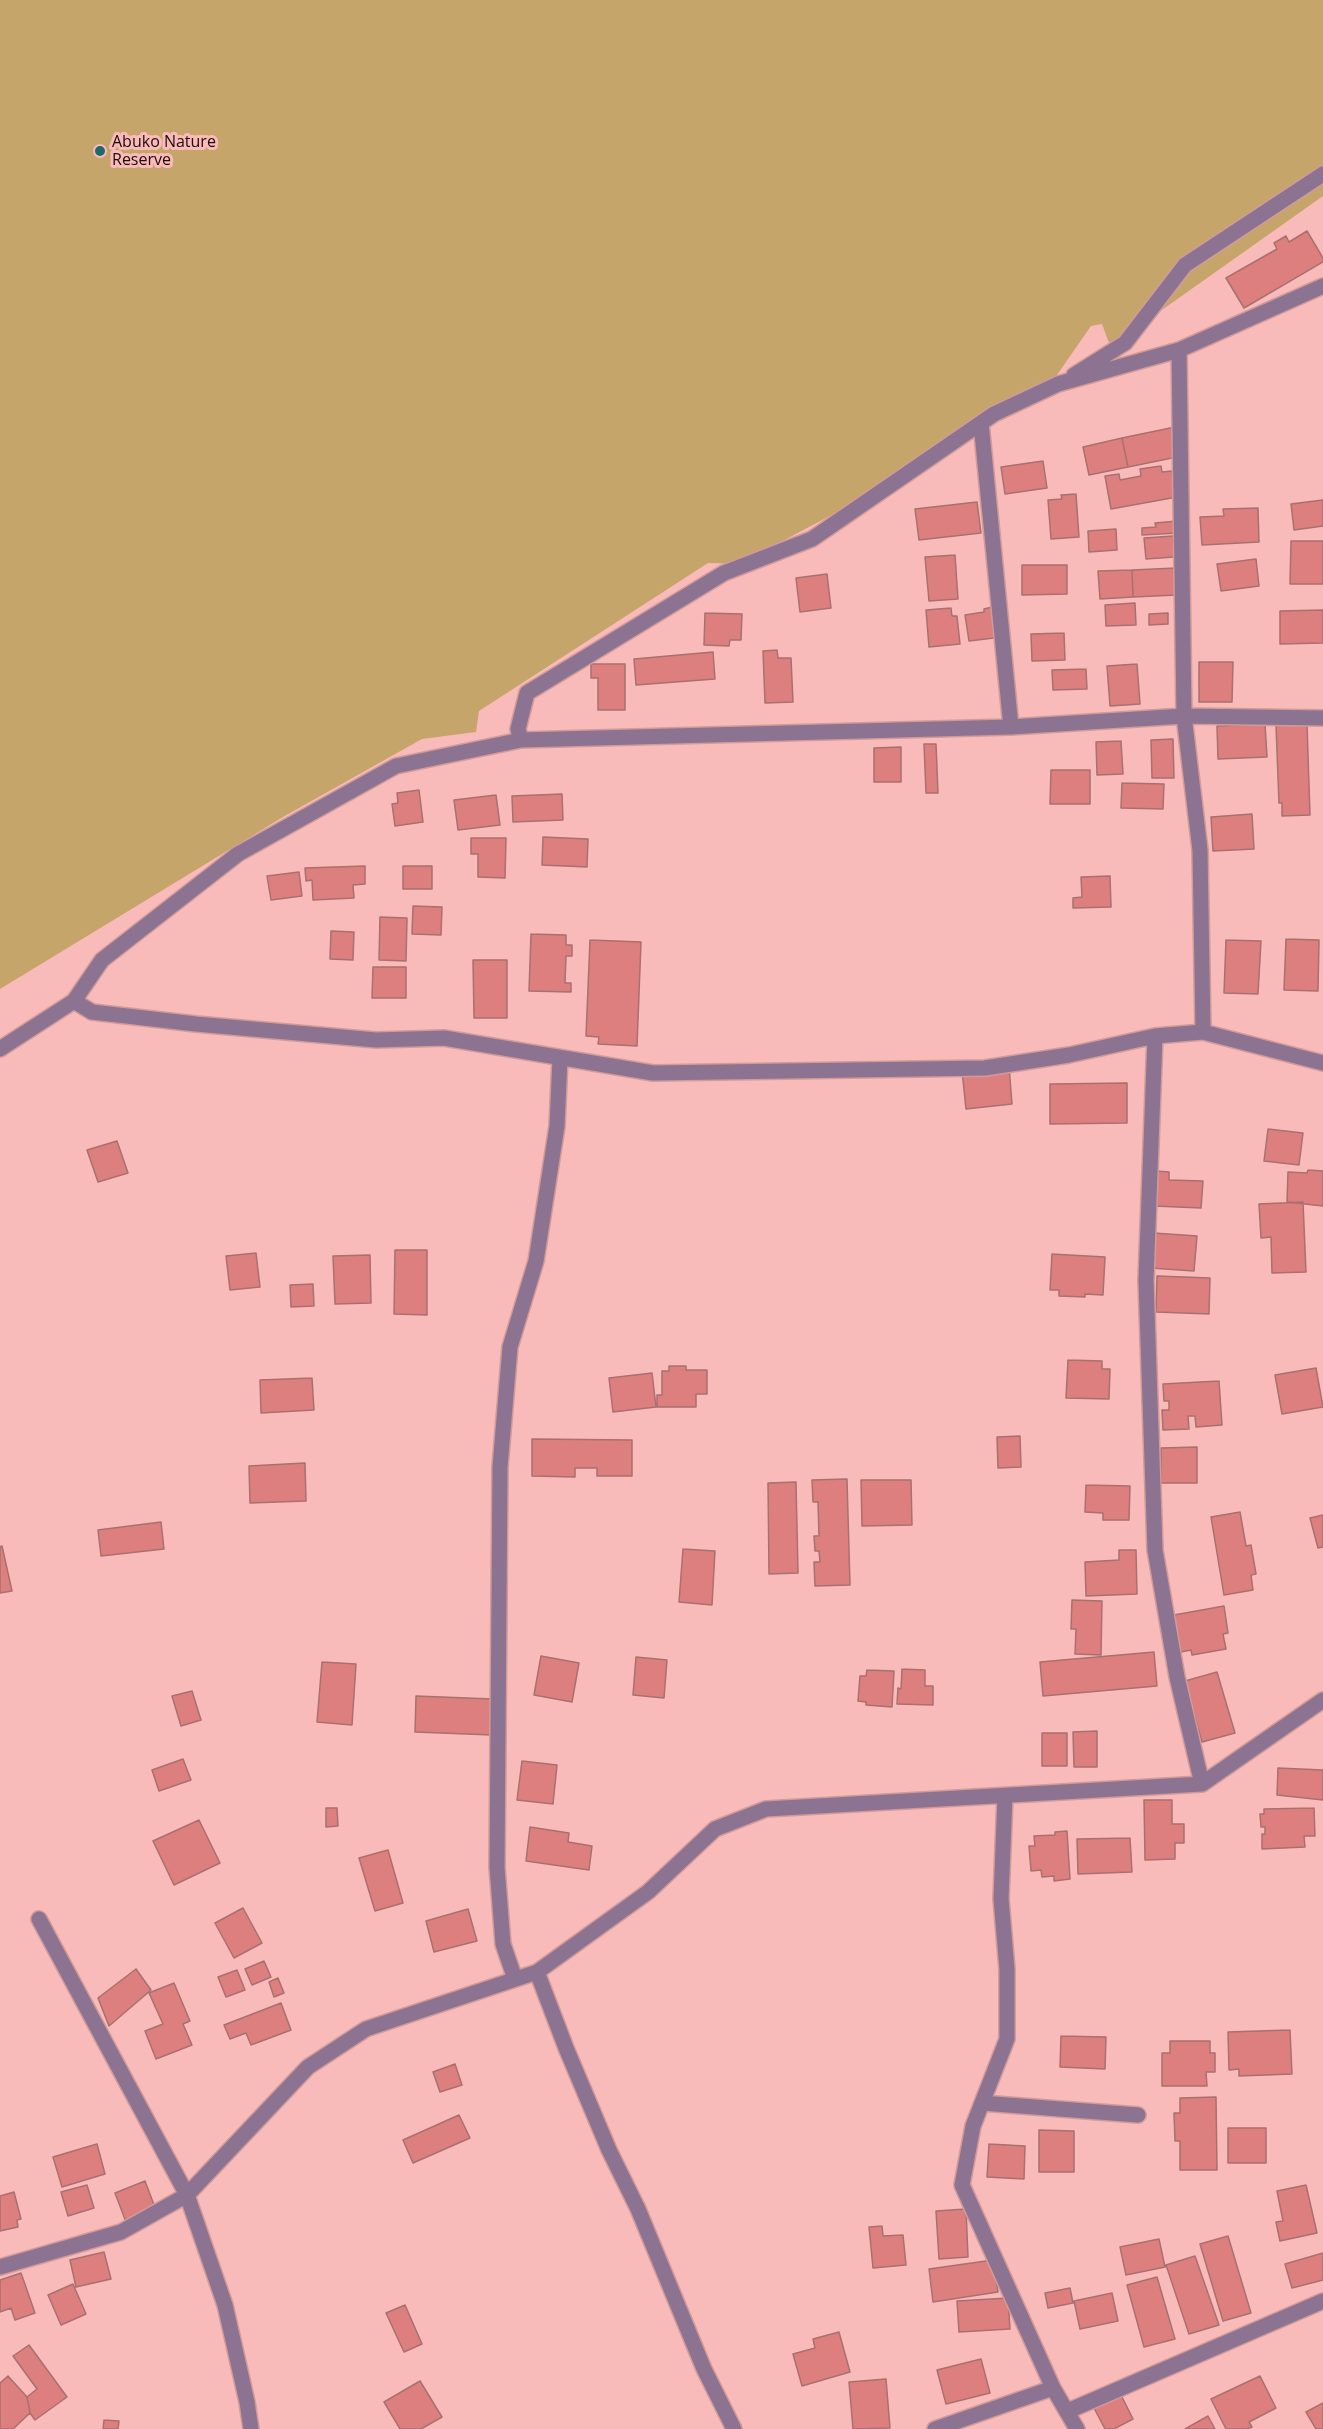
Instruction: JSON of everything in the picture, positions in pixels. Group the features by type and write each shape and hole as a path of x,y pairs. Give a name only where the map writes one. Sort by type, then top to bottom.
{"street":[{"path":"521,740 518,729 527,693 724,573 812,539 994,414 1058,384 1125,343 1185,265 1323,174"},
{"path":"1058,384 1179,350 1323,286"},
{"path":"1179,350 1184,716 1200,850 1203,1032"},
{"path":"981,423 1011,727"},
{"path":"0,1049 74,1001 102,960 238,854 396,766 521,740 1011,727 1184,716 1323,718"},
{"path":"74,1001 92,1012 173,1022 376,1040 444,1038 653,1073 986,1068 1069,1055 1155,1036 1203,1032 1323,1063"},
{"path":"1155,1036 1146,1280 1155,1550 1177,1677 1202,1784"},
{"path":"515,1979 503,1944 497,1867 501,1467 510,1347 536,1261 557,1126 560,1058"},
{"path":"0,2267 121,2232 187,2195 308,2067 366,2029 537,1972 648,1892 716,1829 766,1809 1202,1784 1323,1700"},
{"path":"1005,1796 1001,1899 1006,1969 1007,2039 973,2126 962,2185 1053,2388 1077,2429"},
{"path":"39,1919 187,2195 225,2305 248,2402 251,2429"},
{"path":"537,1972 609,2150 638,2209 704,2369 734,2429"},
{"path":"982,2103 1138,2115"},
{"path":"1068,2411 1323,2301"},
{"path":"935,2429 1053,2388"}],"shaded area":[{"path":"0,0 1323,0 1323,196 1152,317 1144,330 1109,343 1102,324 1091,326 1050,385 883,488 739,564 708,563 479,711 476,732 422,739 283,817 0,989"}],"building":[{"path":"1307,231 1323,258 1323,262 1244,308 1226,278 1277,249 1274,243 1286,236 1289,242"},
{"path":"1175,427 1177,457 1128,467 1122,438"},
{"path":"1122,438 1128,467 1089,475 1083,447"},
{"path":"1043,461 1047,488 1005,494 1001,467"},
{"path":"1161,466 1162,472 1172,471 1177,497 1111,509 1105,476 1119,474 1120,480 1141,476 1140,469"},
{"path":"1076,494 1079,537 1051,539 1048,500 1062,499 1061,495"},
{"path":"1323,500 1323,526 1294,530 1291,504"},
{"path":"977,502 981,533 919,540 915,509"},
{"path":"1258,508 1259,542 1202,545 1200,517 1224,516 1223,509"},
{"path":"1177,521 1178,533 1142,535 1142,528 1156,527 1155,523"},
{"path":"1116,529 1117,550 1089,552 1088,531"},
{"path":"1173,536 1174,557 1146,559 1144,538"},
{"path":"1291,541 1323,541 1323,584 1290,584"},
{"path":"955,555 958,599 929,601 925,557"},
{"path":"1256,559 1259,586 1221,591 1217,564"},
{"path":"1022,565 1067,565 1067,594 1022,595"},
{"path":"1176,568 1177,595 1133,597 1132,570"},
{"path":"1132,570 1133,597 1100,599 1098,571"},
{"path":"827,574 831,608 800,612 796,578"},
{"path":"1135,603 1136,625 1106,626 1105,605"},
{"path":"992,607 994,638 969,641 965,615 984,612 984,609"},
{"path":"951,608 952,616 957,616 960,644 929,647 926,610"},
{"path":"1323,610 1323,643 1280,644 1280,611"},
{"path":"705,613 742,614 741,640 730,640 729,646 704,645"},
{"path":"1168,613 1168,624 1149,625 1149,614"},
{"path":"1064,633 1065,660 1032,661 1031,634"},
{"path":"777,650 778,658 791,658 793,702 765,703 763,651"},
{"path":"713,652 715,679 636,685 634,659"},
{"path":"1199,662 1233,662 1232,702 1199,702"},
{"path":"591,664 625,664 625,710 598,710 598,678 591,678"},
{"path":"1137,664 1140,704 1110,706 1107,666"},
{"path":"1086,669 1087,689 1053,690 1052,670"},
{"path":"1265,724 1267,757 1218,759 1217,726"},
{"path":"1307,724 1310,815 1282,816 1282,803 1279,803 1276,725"},
{"path":"1173,739 1174,778 1152,778 1151,740"},
{"path":"1121,741 1123,774 1097,775 1096,742"},
{"path":"924,744 936,744 938,793 926,793"},
{"path":"901,747 901,782 874,782 874,748"},
{"path":"1051,770 1090,770 1090,804 1050,804"},
{"path":"1122,783 1164,784 1163,809 1121,808"},
{"path":"419,790 423,822 395,826 392,804 398,803 397,793"},
{"path":"562,794 563,820 513,822 512,796"},
{"path":"496,795 500,825 458,830 454,800"},
{"path":"1252,814 1254,849 1213,851 1211,817"},
{"path":"543,837 588,839 587,867 542,865"},
{"path":"471,838 506,838 505,878 478,877 478,854 471,854"},
{"path":"365,866 365,884 353,885 354,898 313,900 312,880 306,881 305,868"},
{"path":"403,866 432,866 432,889 403,889"},
{"path":"299,872 302,896 271,900 267,876"},
{"path":"1110,876 1111,907 1073,908 1073,898 1082,897 1081,877"},
{"path":"413,906 442,907 441,935 412,934"},
{"path":"380,917 407,918 406,961 379,960"},
{"path":"331,931 354,932 353,960 330,959"},
{"path":"531,934 566,935 566,945 572,945 572,956 566,956 565,983 571,983 571,992 529,991"},
{"path":"1286,939 1319,940 1318,991 1284,990"},
{"path":"590,940 641,942 637,1046 598,1044 599,1037 586,1036"},
{"path":"1226,940 1261,941 1258,994 1224,993"},
{"path":"473,960 507,960 507,1018 474,1018"},
{"path":"373,967 406,967 406,998 372,998"},
{"path":"1009,1066 1012,1104 966,1109 962,1071"},
{"path":"1127,1083 1127,1123 1050,1124 1050,1084"},
{"path":"1268,1129 1303,1133 1299,1165 1264,1161"},
{"path":"117,1141 128,1173 98,1182 87,1150"},
{"path":"1308,1170 1323,1171 1323,1206 1287,1202 1288,1172 1307,1173"},
{"path":"1156,1171 1169,1172 1169,1180 1203,1181 1201,1208 1154,1206"},
{"path":"1303,1202 1306,1272 1272,1273 1271,1237 1261,1238 1259,1204"},
{"path":"1154,1233 1197,1236 1194,1271 1151,1268"},
{"path":"395,1250 427,1250 427,1315 394,1314"},
{"path":"256,1253 260,1287 230,1290 226,1256"},
{"path":"1052,1254 1105,1257 1103,1295 1059,1296 1059,1290 1050,1290"},
{"path":"370,1255 371,1303 335,1304 333,1256"},
{"path":"1157,1276 1210,1278 1209,1314 1156,1312"},
{"path":"313,1284 314,1306 291,1307 290,1285"},
{"path":"1068,1360 1102,1361 1102,1369 1110,1369 1109,1399 1066,1398"},
{"path":"669,1366 686,1366 686,1370 707,1370 707,1394 696,1394 696,1407 657,1407 657,1395 662,1395 662,1371 669,1371"},
{"path":"1316,1368 1323,1407 1282,1414 1275,1375"},
{"path":"652,1373 656,1407 613,1412 609,1378"},
{"path":"312,1378 314,1410 261,1413 260,1380"},
{"path":"1219,1381 1222,1425 1196,1427 1195,1416 1188,1416 1189,1429 1163,1430 1162,1410 1169,1410 1169,1401 1164,1401 1163,1384"},
{"path":"1020,1436 1021,1467 998,1468 997,1437"},
{"path":"532,1439 632,1440 632,1476 597,1476 597,1468 575,1468 575,1477 532,1476"},
{"path":"1197,1447 1197,1483 1161,1483 1161,1448"},
{"path":"305,1463 306,1501 250,1503 249,1466"},
{"path":"847,1479 850,1585 815,1586 814,1562 820,1562 819,1551 815,1551 814,1536 819,1536 818,1502 813,1502 812,1480"},
{"path":"861,1480 911,1480 912,1525 862,1526"},
{"path":"796,1482 798,1573 769,1574 768,1483"},
{"path":"1086,1485 1130,1486 1129,1520 1103,1520 1103,1513 1085,1512"},
{"path":"1240,1512 1246,1546 1251,1545 1256,1574 1251,1575 1253,1590 1224,1595 1211,1517"},
{"path":"1323,1515 1323,1547 1318,1548 1310,1518"},
{"path":"161,1522 164,1549 101,1556 98,1530"},
{"path":"2,1546 12,1591 0,1593 0,1547"},
{"path":"683,1549 715,1551 712,1605 679,1602"},
{"path":"1119,1550 1136,1550 1137,1594 1086,1596 1085,1562 1119,1560"},
{"path":"1072,1600 1102,1601 1101,1655 1075,1654 1076,1629 1071,1629"},
{"path":"1224,1606 1228,1633 1223,1634 1226,1649 1192,1655 1191,1650 1181,1652 1174,1615"},
{"path":"1154,1652 1157,1686 1043,1696 1040,1662"},
{"path":"541,1656 579,1663 572,1702 534,1695"},
{"path":"636,1657 667,1660 664,1698 633,1695"},
{"path":"322,1662 356,1664 352,1725 317,1722"},
{"path":"902,1669 925,1670 925,1686 933,1686 933,1705 897,1704 898,1688 901,1689"},
{"path":"867,1670 894,1671 892,1707 866,1705 866,1702 858,1701 860,1676 866,1676"},
{"path":"1217,1672 1235,1733 1202,1742 1185,1681"},
{"path":"192,1691 201,1720 181,1726 172,1696"},
{"path":"416,1696 493,1699 492,1735 415,1732"},
{"path":"1097,1731 1097,1767 1074,1767 1073,1732"},
{"path":"1042,1733 1067,1733 1067,1766 1042,1766"},
{"path":"183,1759 191,1780 159,1791 152,1770"},
{"path":"522,1761 557,1765 553,1804 517,1800"},
{"path":"1278,1768 1323,1770 1323,1800 1277,1795"},
{"path":"1144,1800 1172,1800 1172,1824 1184,1824 1184,1843 1175,1843 1175,1859 1145,1860"},
{"path":"326,1808 337,1808 338,1826 326,1827"},
{"path":"1314,1808 1315,1836 1304,1836 1305,1847 1262,1849 1262,1834 1265,1834 1265,1827 1261,1827 1260,1814 1264,1814 1264,1809"},
{"path":"199,1820 220,1863 174,1885 153,1841"},
{"path":"530,1827 569,1833 568,1842 592,1846 589,1870 526,1861"},
{"path":"1067,1831 1070,1879 1054,1881 1054,1876 1042,1877 1041,1870 1031,1871 1029,1846 1035,1846 1034,1836 1055,1835 1055,1832"},
{"path":"1130,1838 1132,1872 1078,1874 1077,1839"},
{"path":"388,1850 403,1903 375,1911 359,1858"},
{"path":"243,1908 262,1943 234,1958 215,1923"},
{"path":"468,1909 477,1941 434,1952 426,1921"},
{"path":"264,1961 271,1977 252,1985 245,1969"},
{"path":"136,1969 151,1990 109,2026 98,1998"},
{"path":"237,1970 245,1990 226,1997 218,1977"},
{"path":"278,1978 284,1993 274,1997 269,1982"},
{"path":"174,1983 190,2021 183,2024 192,2045 156,2059 145,2031 163,2024 149,1993"},
{"path":"281,2003 291,2030 251,2045 246,2033 230,2039 224,2025"},
{"path":"1290,2030 1292,2074 1239,2076 1239,2069 1229,2070 1228,2032"},
{"path":"1061,2036 1106,2037 1105,2069 1060,2067"},
{"path":"1170,2041 1210,2041 1210,2053 1215,2053 1215,2072 1206,2072 1207,2086 1162,2086 1162,2053 1170,2053"},
{"path":"455,2064 462,2085 440,2092 433,2072"},
{"path":"1216,2097 1217,2170 1180,2170 1180,2141 1175,2141 1174,2113 1180,2113 1180,2098"},
{"path":"459,2115 470,2138 413,2163 403,2140"},
{"path":"1228,2128 1266,2128 1266,2163 1228,2163"},
{"path":"1039,2130 1074,2131 1074,2172 1039,2172"},
{"path":"97,2144 105,2174 62,2187 53,2157"},
{"path":"989,2144 1025,2146 1024,2179 987,2177"},
{"path":"145,2181 156,2210 126,2222 115,2193"},
{"path":"87,2185 94,2208 68,2216 61,2192"},
{"path":"1306,2185 1317,2233 1280,2241 1276,2222 1283,2221 1277,2191"},
{"path":"14,2192 21,2219 17,2220 18,2227 0,2231 0,2196"},
{"path":"966,2209 968,2257 939,2259 936,2211"},
{"path":"882,2226 883,2236 903,2235 906,2265 873,2268 869,2227"},
{"path":"1228,2236 1251,2313 1223,2321 1200,2244"},
{"path":"1159,2239 1165,2267 1126,2275 1120,2247"},
{"path":"104,2252 111,2279 76,2287 70,2260"},
{"path":"1323,2253 1323,2280 1292,2288 1285,2264"},
{"path":"1195,2256 1219,2325 1189,2334 1166,2265"},
{"path":"993,2260 998,2292 933,2302 929,2269"},
{"path":"21,2273 35,2313 15,2320 11,2308 0,2312 0,2280"},
{"path":"1157,2277 1175,2339 1144,2347 1127,2285"},
{"path":"73,2284 86,2314 61,2325 48,2295"},
{"path":"1070,2288 1073,2303 1048,2308 1045,2293"},
{"path":"1112,2293 1118,2321 1080,2329 1074,2301"},
{"path":"1008,2298 1010,2329 959,2332 957,2301"},
{"path":"405,2305 422,2344 404,2352 386,2313"},
{"path":"839,2332 850,2372 802,2386 793,2354 815,2348 813,2339"},
{"path":"29,2345 67,2397 35,2420 30,2413 27,2397 37,2389 13,2356"},
{"path":"981,2359 990,2393 946,2404 937,2370"},
{"path":"8,2376 27,2397 30,2413 13,2429 0,2429 0,2383"},
{"path":"1260,2376 1276,2408 1249,2422 1252,2427 1226,2429 1211,2399"},
{"path":"886,2379 890,2428 853,2429 849,2382"},
{"path":"420,2381 442,2417 421,2429 400,2429 384,2402"},
{"path":"1120,2393 1133,2419 1114,2429 1105,2429 1093,2406"},
{"path":"1323,2403 1323,2429 1316,2429 1306,2412"},
{"path":"1208,2416 1215,2429 1185,2429"},
{"path":"104,2420 119,2421 118,2429 103,2429"}],"place":[{"name":"Abuko Nature Reserve","path":"100,151"}]}
